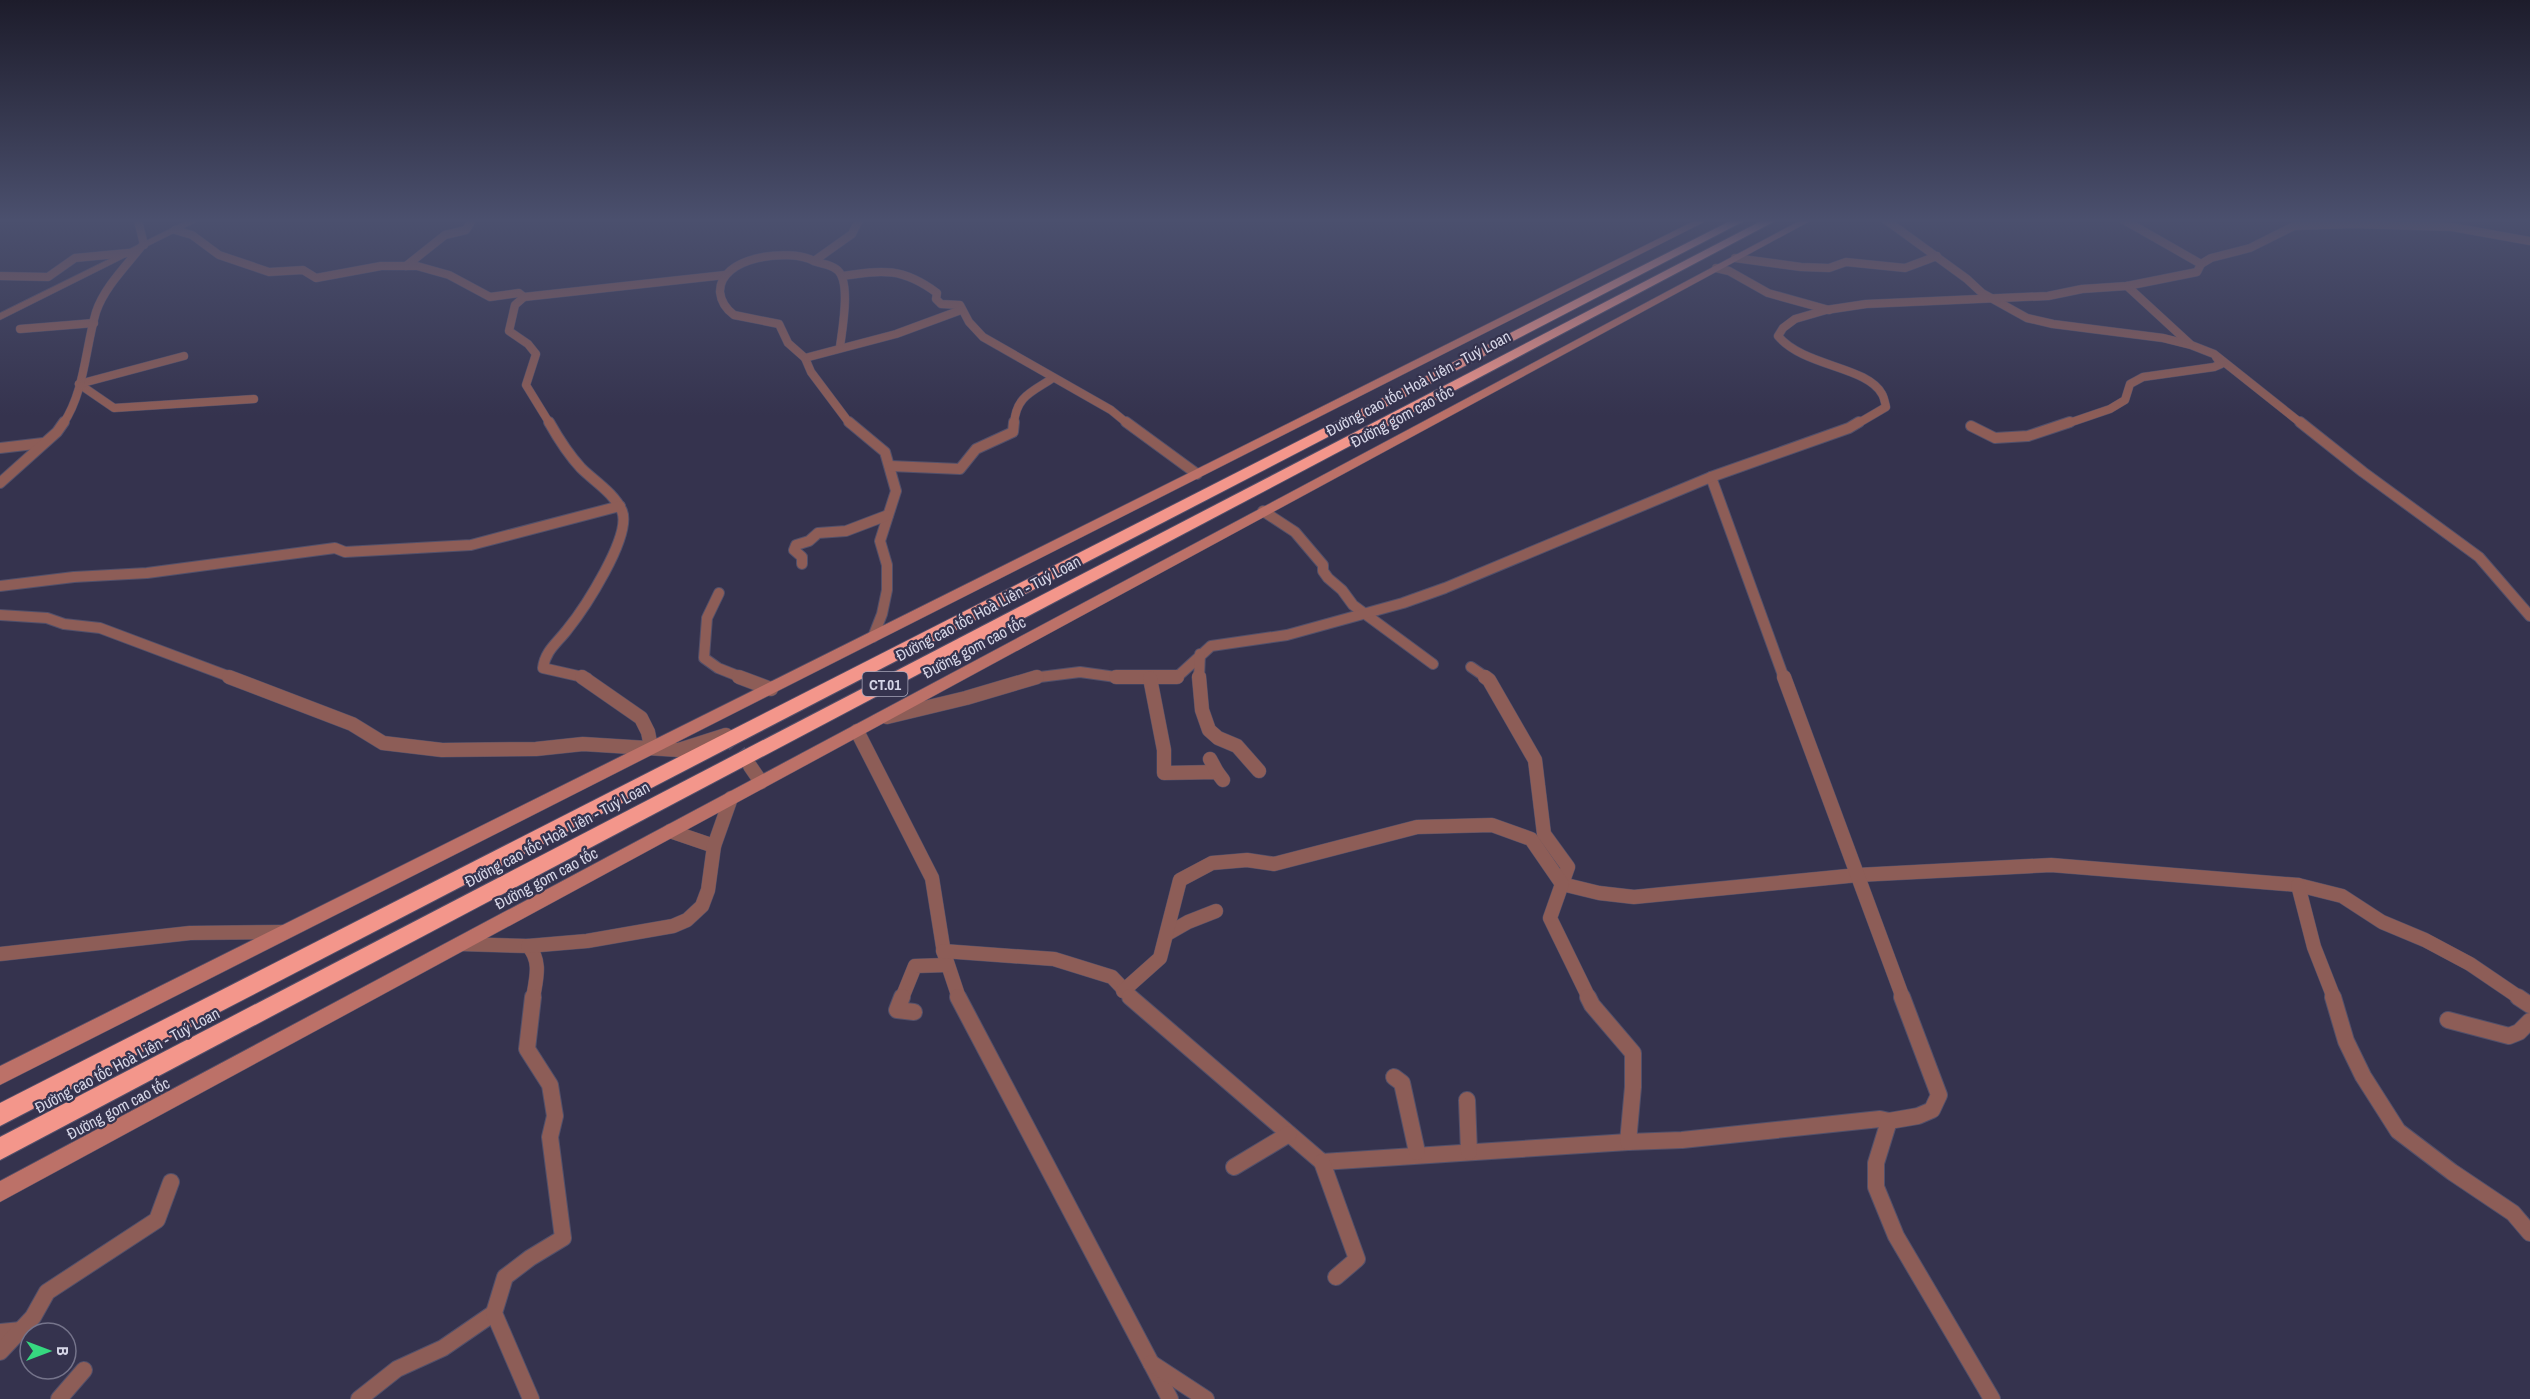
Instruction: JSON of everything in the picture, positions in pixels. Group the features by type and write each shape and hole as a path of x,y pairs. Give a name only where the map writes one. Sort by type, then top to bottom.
{"highway":[{"name":"Đường cao tốc Hoà Liên - Tuý Loan","path":"0,1115 1613,285"},
{"name":"Đường cao tốc Hoà Liên - Tuý Loan","path":"0,1149 1647,285"}],"main road":[{"path":"0,1076 1573,285"},
{"name":"Đường gom cao tốc","path":"0,1192 1684,285"}],"street":[{"path":"0,317 63,285"},
{"path":"0,483 57,432 74,407 97,310 111,285"},
{"path":"467,285 490,297 519,293 524,297"},
{"path":"631,285 524,297 515,305 509,331 528,344 536,354 526,385 543,408 572,458 592,480 607,491 620,506 625,518 624,529 616,548 570,626 543,659 543,668 586,678 632,711 640,718 648,732 651,747"},
{"path":"722,285 719,296 722,306 735,315 779,324 788,343 805,358 811,372 853,427 885,452 897,488 880,542 887,556 889,584 881,620 873,638"},
{"path":"840,347 843,285"},
{"path":"929,285 937,293 936,299 940,304 959,305 982,337 1111,410 1129,426 1197,474"},
{"path":"1754,285 1762,290 1830,310"},
{"path":"1973,285 1989,298 2027,318 2123,331 2191,345 2214,354 2363,472 2479,557 2528,611"},
{"path":"880,718 966,698 1037,677 1080,672 1176,678 1211,646 1287,635 1445,588 1711,477 1849,428 1886,407 1880,390 1863,379 1804,356 1782,344 1778,336 1783,328 1804,315 1866,304 2033,298 2082,289 2131,285"},
{"path":"2127,286 2191,345"},
{"path":"1784,297 1804,315"},
{"path":"805,358 896,334 961,310"},
{"path":"20,329 94,323"},
{"path":"1971,426 1995,438 2009,438 2044,431 2110,409 2125,400 2130,384 2143,377 2221,364 2214,354"},
{"path":"80,384 184,356"},
{"path":"890,466 960,469 976,449 1013,432 1015,411 1021,399 1053,378"},
{"path":"80,384 114,408 254,399"},
{"path":"0,448 43,444"},
{"path":"1322,1162 1417,1152 1469,1152 1682,1140 1881,1119 1889,1121 1918,1116 1932,1110 1939,1095 1711,477"},
{"path":"0,586 74,577 147,573 335,548 345,552 471,545 620,506"},
{"path":"1263,511 1295,532 1323,565 1323,571 1328,578 1342,590 1353,605 1433,664"},
{"path":"802,564 802,557 794,550 796,545 818,534 846,531 888,515"},
{"path":"719,593 706,615 707,642 704,658 728,673 743,676 771,689"},
{"path":"0,615 47,618 64,624 100,628 352,724 383,743 442,750 482,751 583,744 679,750 726,735"},
{"path":"1200,654 1198,670 1201,705 1206,721 1214,736 1236,745 1259,771"},
{"path":"1472,667 1489,680 1535,760 1544,834 1568,867 1550,918 1592,1005 1633,1053 1634,1087 1628,1142"},
{"path":"1150,678 1164,750 1164,773 1220,776 1210,759"},
{"path":"856,731 932,878 945,958 971,1024 1170,1399"},
{"path":"750,766 761,783"},
{"path":"461,944 528,946 587,941 674,926 687,920 702,906 708,890 714,846 731,798"},
{"path":"1123,991 1160,958 1180,880 1212,863 1247,860 1274,864 1417,827 1492,825 1531,839 1562,884 1599,893 1634,897 1858,875 2051,865 2298,885 2342,896 2382,922 2425,940 2470,964 2530,1005"},
{"path":"670,831 714,846"},
{"path":"2298,885 2314,946 2337,1007 2346,1041 2363,1076 2398,1131 2512,1213 2530,1233"},
{"path":"1167,934 1188,922 1216,911"},
{"path":"0,954 190,933 286,932"},
{"path":"359,1399 397,1369 443,1348 494,1313 505,1277 530,1258 563,1238 550,1137 555,1116 550,1085 527,1049 537,968 536,955 528,946"},
{"path":"914,1012 897,1010 915,966 945,958 1033,956 1054,959 1112,977 1123,991 1322,1162 1356,1259 1336,1277"},
{"path":"2448,1020 2509,1036 2519,1032 2530,1021"},
{"path":"1395,1077 1402,1083 1417,1152"},
{"path":"1467,1100 1469,1152"},
{"path":"1889,1121 1876,1162 1876,1187 1896,1236 1992,1399"},
{"path":"1234,1167 1289,1134"},
{"path":"29,1321 47,1292 158,1220 171,1182"},
{"path":"494,1313 531,1399"},
{"path":"0,1332 18,1330"},
{"path":"0,1352 18,1333"},
{"path":"1150,1362 1206,1399"},
{"path":"59,1399 84,1370"}],"tunnel":[{"path":"726,735 750,765"}]}
